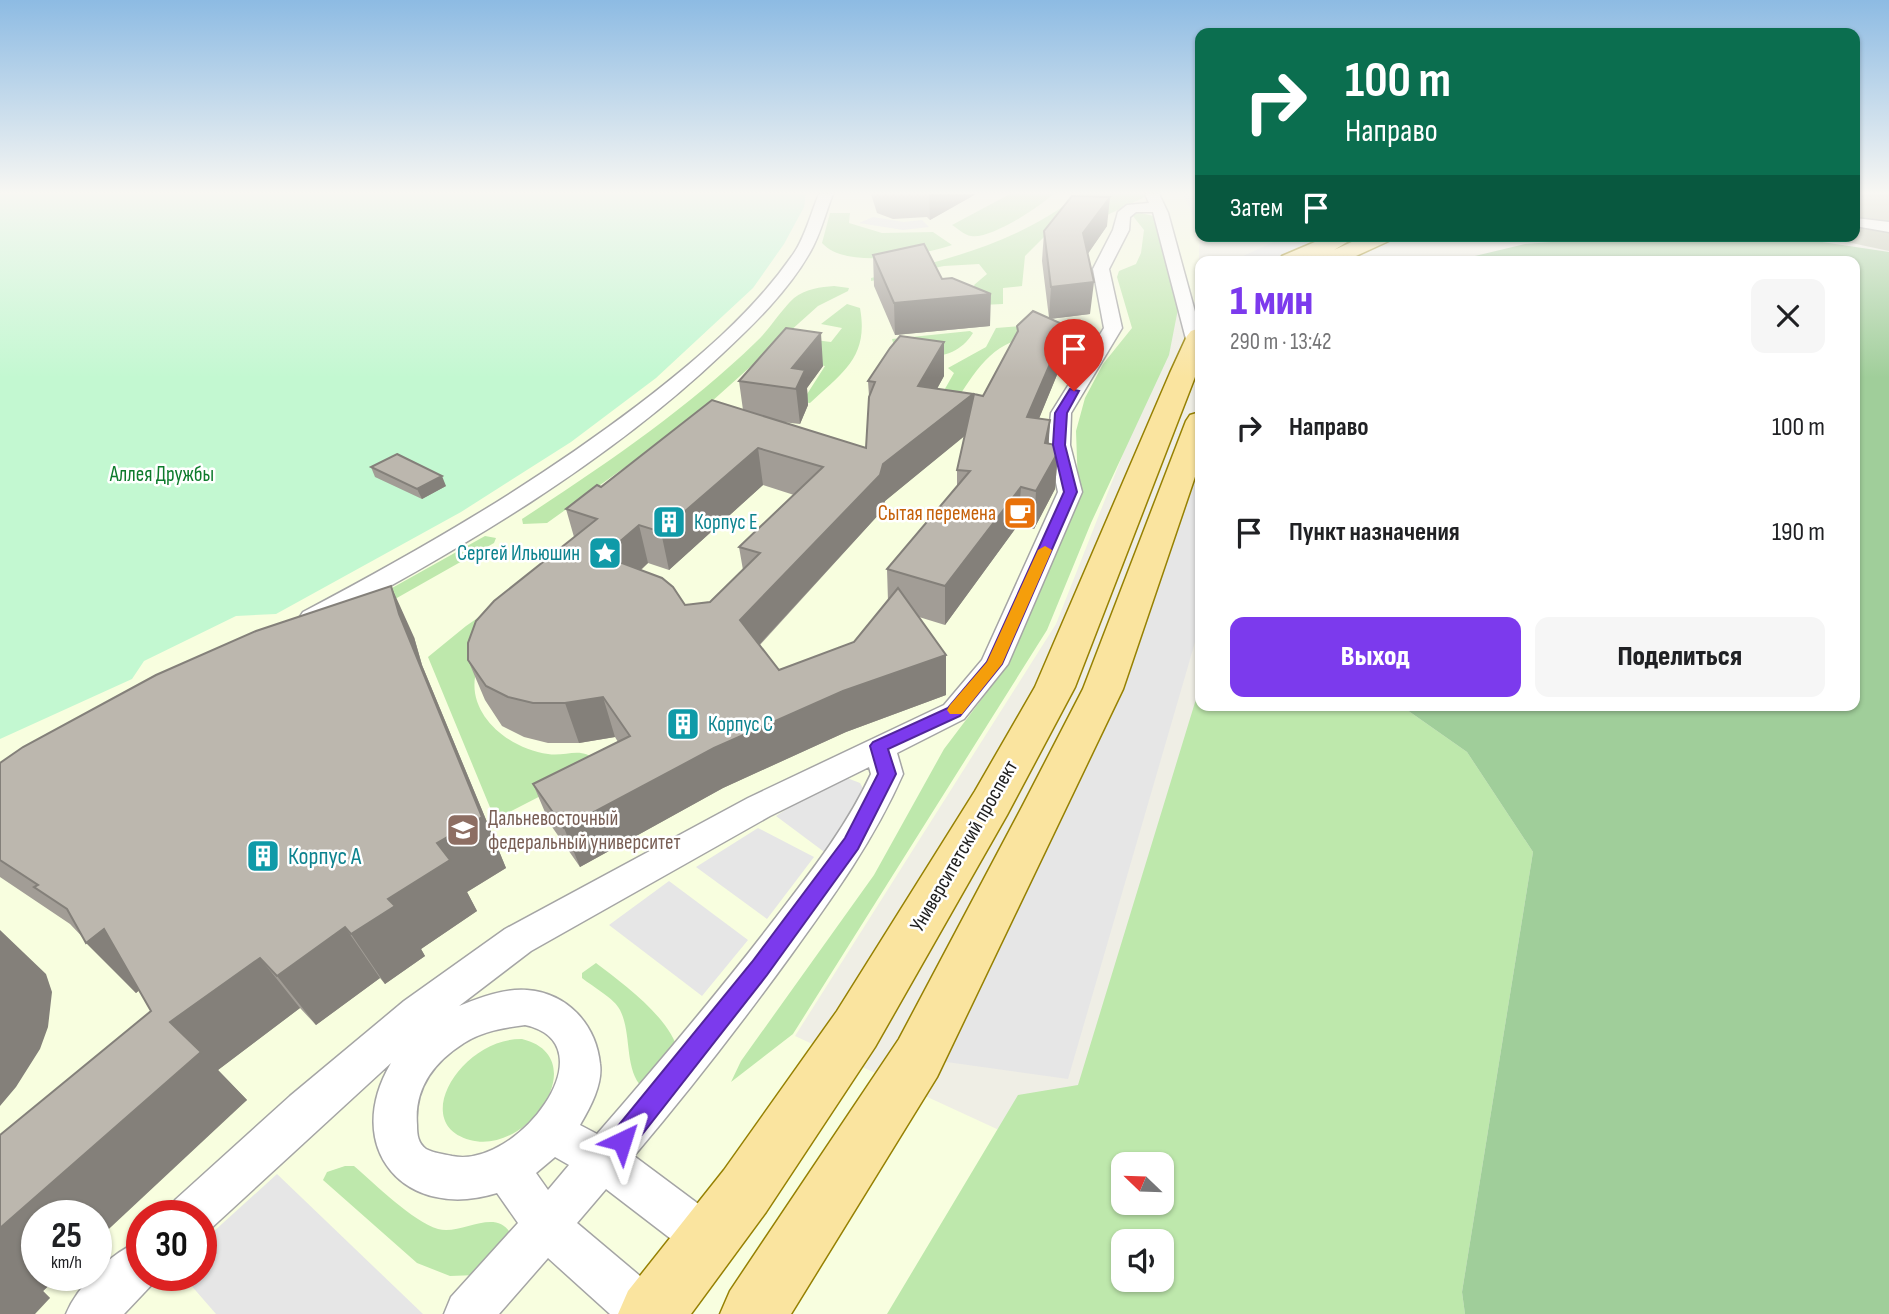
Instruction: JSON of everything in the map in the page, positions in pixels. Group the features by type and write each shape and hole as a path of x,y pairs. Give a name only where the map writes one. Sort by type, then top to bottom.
{"main road":[{"name":"Университетский проспект","path":"649,1314 708,1239 856,1029 991,803 1048,698 1101,579 1195,347"},
{"path":"753,1314 918,1058 1103,689 1195,435"}],"street":[{"path":"292,628 390,578 471,531 679,383 718,349 783,283 800,255"},
{"path":"208,1200 305,1111 429,1025 518,940 759,807 879,746 954,712 994,664 1070,492 1059,445 1061,413 1113,328 1101,268 1108,255"},
{"path":"1174,255 1186,320 1195,335"},
{"path":"468,1314 640,1121 760,968 852,843 887,774 879,746"},
{"path":"525,1007 550,1013 568,1028 579,1049 580,1076 572,1104 553,1133 532,1153 507,1169 473,1180 440,1180 414,1168 398,1147 393,1119 399,1089 416,1060 429,1025 468,1018 497,1008 525,1007"},
{"path":"553,1133 604,1161 708,1239"},
{"path":"507,1169 528,1205 546,1226 583,1263 649,1314"},
{"path":"90,1314 126,1278"}],"shaded area":[{"name":"Дальневосточный федеральный университет","path":"0,255 1199,255 1195,256 1195,302 1168,302 1134,426 1056,624 795,1036 1111,1181 1111,1215 1156,1215 1399,1314 0,1314"},
{"path":"1195,433 1195,642 1068,1079 918,1058 1044,807"},
{"path":"834,778 847,778 860,783 867,796 827,854 776,816"},
{"path":"758,828 814,857 767,919 696,867"},
{"path":"669,881 748,940 702,996 609,925"},
{"path":"277,1174 423,1314 216,1314 196,1291 217,1291 217,1228"}],"green space":[{"name":"Аллея Дружбы","path":"0,255 776,255 753,288 656,378 571,442 461,512 276,614 236,616 144,661 132,679 0,739"},
{"path":"846,255 908,255 885,258"},
{"path":"1026,255 1022,286 1003,288 1003,304 981,305 974,285 987,274 979,264 944,266 871,281 871,278 954,257"},
{"path":"1140,255 1166,255 1178,309 1169,355 1091,523 1047,630 793,1034 731,1082 741,1061 874,875 944,749 1003,671 1062,538 1078,488 1076,431 1085,398 1103,364 1132,328 1117,277 1119,271 1136,264"},
{"path":"1889,255 1889,1314 1465,1314 1462,1292 1533,852 1467,752 1409,711 1860,711 1860,256 1475,256"},
{"path":"834,286 849,288 818,306 691,420 547,523 523,524 522,519 613,458 701,391 756,342 794,298 808,291"},
{"path":"847,304 860,308 862,325 857,351 833,382 810,403 802,402 825,366 784,360 807,339 831,342 842,328 821,324"},
{"path":"1021,326 1027,337 1000,348 989,357 979,367 946,416 930,415 954,373 948,368 986,347 996,328"},
{"path":"970,331 973,333 966,342 957,349 938,356 896,353 892,339"},
{"path":"485,536 496,538 494,543 305,650 290,645"},
{"path":"547,570 479,663 474,682 476,698 492,725 518,744 548,754 586,754 597,762 591,770 500,817 494,817 428,657 466,626"},
{"path":"1195,702 1195,711 1409,711 1467,752 1533,852 1462,1292 1465,1314 887,1314 1018,1095 1078,1085"},
{"path":"596,963 644,1003 674,1040 678,1052 642,1087 630,1061 626,1029 620,1010 608,997 582,978 582,973"},
{"path":"522,1039 543,1049 553,1065 553,1083 545,1102 531,1120 513,1134 492,1141 470,1140 452,1131 444,1117 444,1101 450,1083 463,1066 480,1052 500,1042"},
{"path":"354,1166 394,1201 428,1225 447,1230 488,1222 497,1223 505,1227 512,1236 477,1275 450,1276 417,1263 323,1180 327,1172"}],"building":[{"path":"873,255 930,255 942,279 952,278 991,294 894,303"},
{"path":"1047,255 1088,255 1094,282 1051,287"},
{"path":"1033,311 1071,328 1062,336 1027,417 1050,420 1045,443 1056,445 1058,452 1036,491 1021,487 945,586 887,569 970,471 957,470 974,394 983,396 1018,331 1017,326"},
{"path":"786,328 821,333 792,368 805,370 796,389 739,381"},
{"path":"900,336 944,342 918,386 973,394 883,464 880,475 740,620 779,670 854,642 898,588 946,655 843,691 714,748 564,828 533,784 630,736 603,697 565,703 533,703 508,697 486,686 468,660 468,643 476,621 494,601 597,519 566,509 597,485 601,487 712,400 866,448 869,397 875,382 868,381","holes":["758,448 823,467 739,547 760,553 710,602 685,605 673,587 662,578 603,556 639,525 661,532"]},
{"path":"397,454 442,476 417,489 371,467"},
{"name":"Корпус A","path":"391,586 399,614 482,817 437,843 450,860 388,899 395,906 351,934 345,927 277,976 260,958 170,1022 201,1052 32,1200 21,1200 21,1210 0,1228 0,1135 151,1011 104,929 86,943 67,909 34,887 38,885 0,860 0,763 23,747 156,675 256,631"}],"slow traffic":[{"path":"956,710 994,664 1045,550"}],"place":[{"name":"Сытая перемена","path":"1020,513"},
{"name":"Корпус E","path":"669,522"},
{"name":"Сергей Ильюшин","path":"605,553"},
{"name":"Корпус C","path":"683,724"},
{"name":"Дальневосточный федеральный университет","path":"463,830"},
{"name":"Корпус A","path":"263,856"}],"route":[{"path":"622,1141 760,968 852,843 887,774 879,746 954,712 994,664 1070,492 1059,445 1061,413 1074,391"}]}
